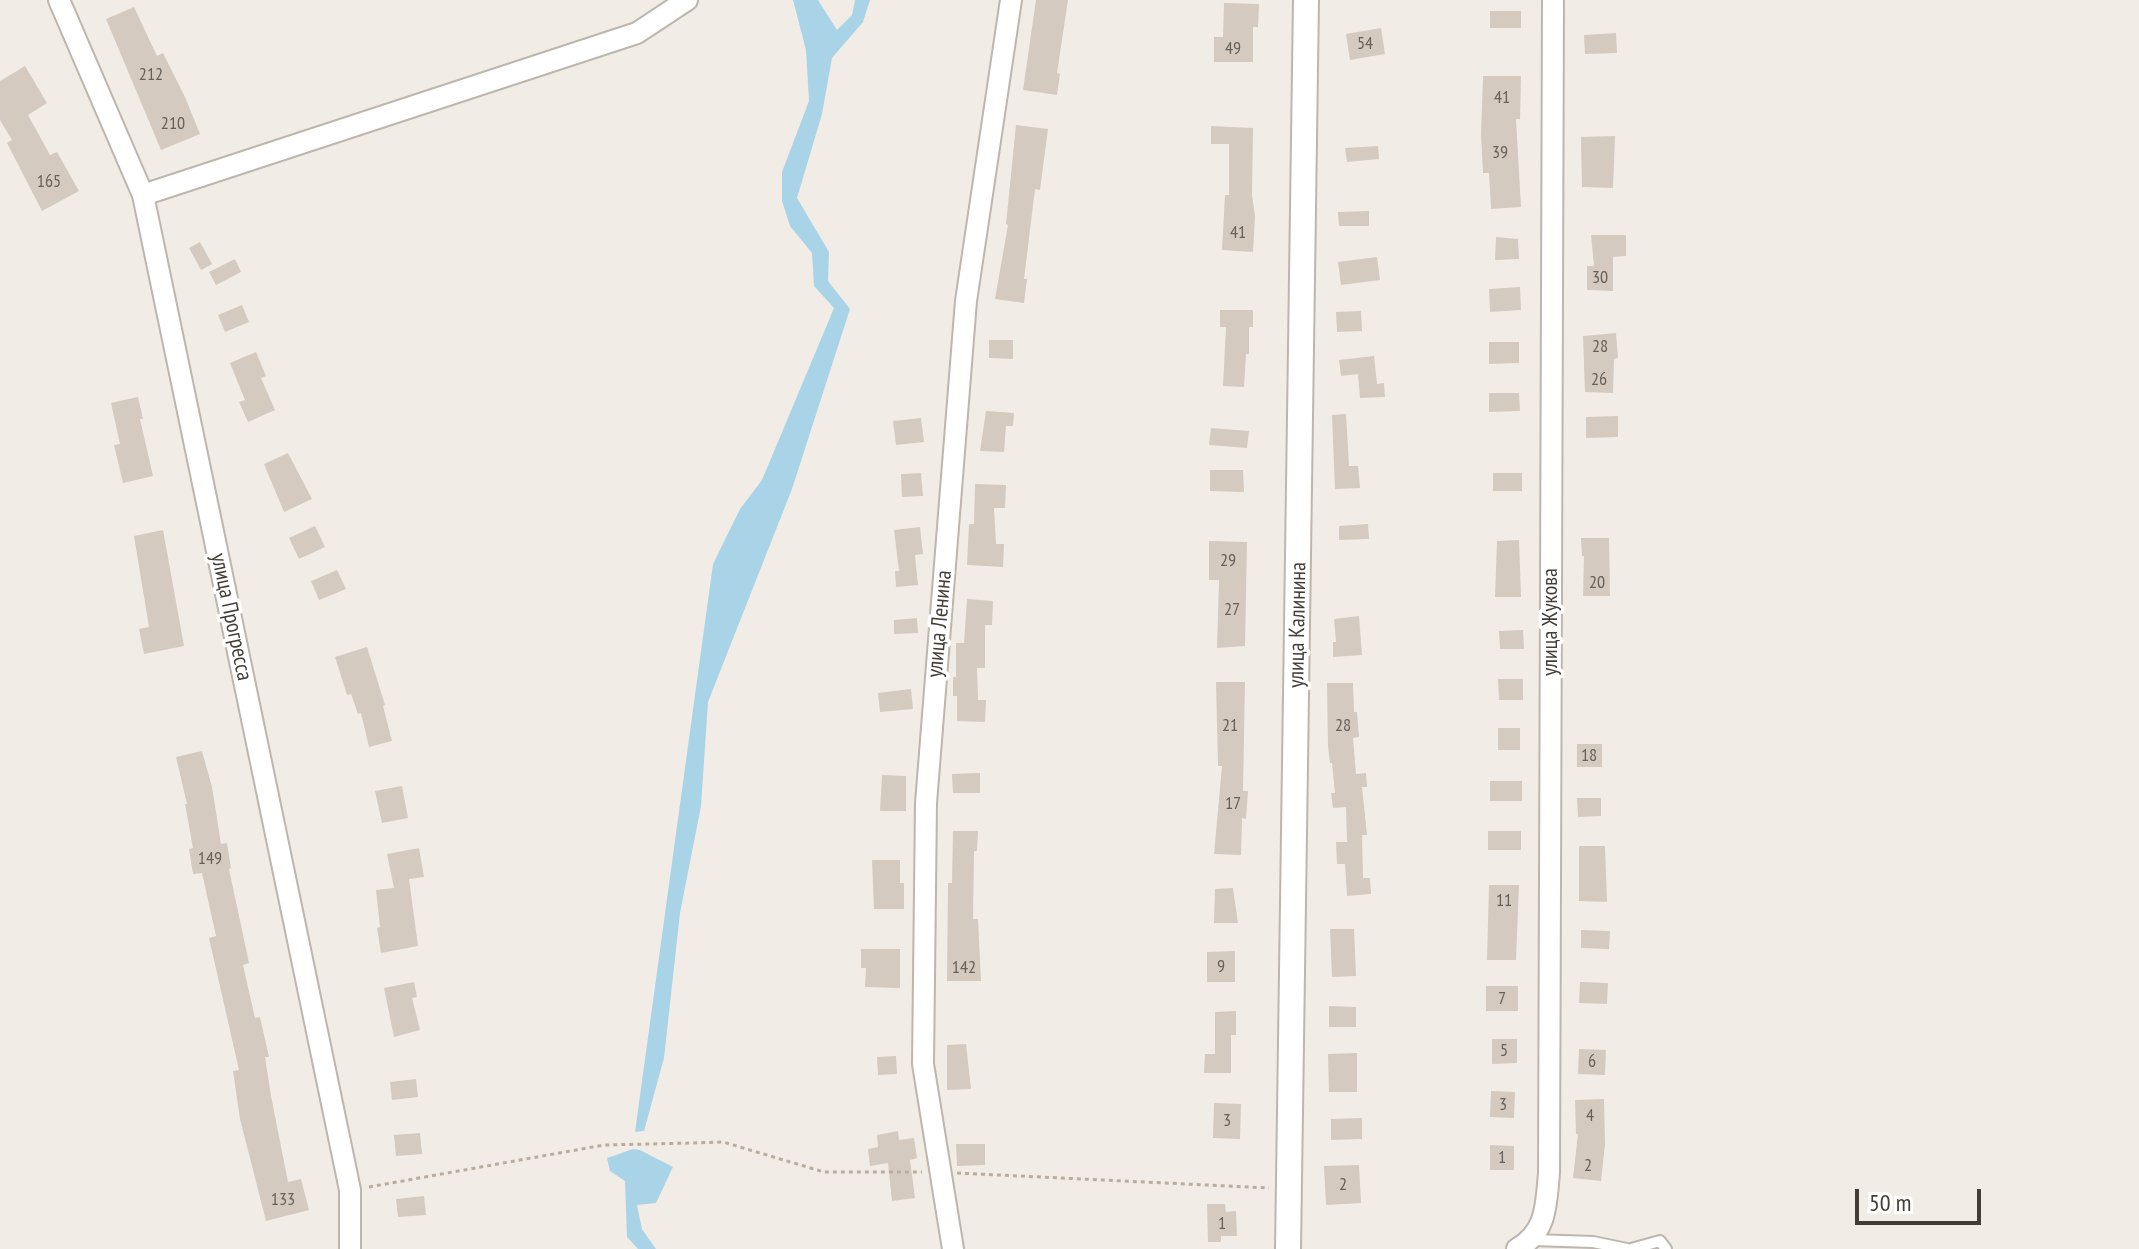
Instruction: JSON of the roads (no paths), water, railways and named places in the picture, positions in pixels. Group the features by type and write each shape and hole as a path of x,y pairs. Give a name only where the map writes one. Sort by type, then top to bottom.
{"street":[{"name":"улица Прогресса","path":"59,0 143,195 350,1190 350,1249"},
{"path":"143,195 637,33 687,0"},
{"name":"улица Ленина","path":"953,1249 923,1064 926,803 966,301 1011,0"},
{"name":"улица Калинина","path":"1288,1249 1306,0"},
{"name":"улица Жукова","path":"1525,1245 1545,1212 1549,1173 1553,0"}],"lane":[{"path":"1525,1245 1593,1242 1629,1249 1660,1241 1666,1249"}],"water":[{"path":"793,0 818,0 837,30 852,15 855,0 870,0 863,22 832,58 822,114 797,198 829,252 828,281 850,309 792,489 708,702 701,806 680,913 664,1058 644,1131 635,1132 713,564 740,509 762,480 834,308 814,286 812,253 790,226 782,201 782,172 809,101 806,50"},
{"path":"633,1149 673,1167 656,1203 637,1205 642,1229 656,1249 638,1249 627,1237 625,1181 610,1171 607,1158"}]}
